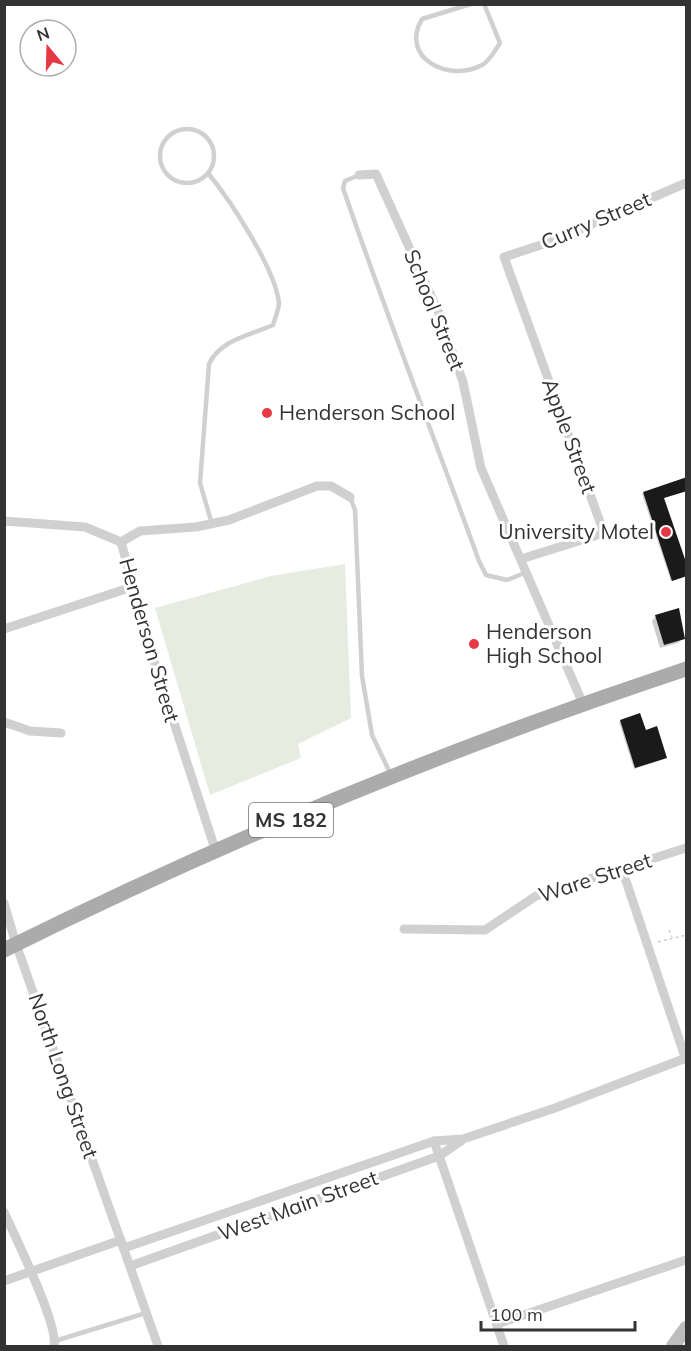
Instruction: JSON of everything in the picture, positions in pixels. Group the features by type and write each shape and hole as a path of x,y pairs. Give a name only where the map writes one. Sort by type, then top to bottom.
{"main road":[{"name":"MS 182","path":"10,947 216,852 392,778 583,704 687,669"}],"street":[{"name":"School Street","path":"359,175 376,174 438,311 463,382 481,468 521,559"},
{"name":"Curry Street","path":"504,257 550,242 687,183"},
{"name":"Apple Street","path":"504,257 604,533 521,559"},
{"path":"121,542 140,531 212,524 229,520 317,486 331,486 350,497"},
{"name":"Henderson Street","path":"4,521 85,526 121,542 132,587 187,768 216,852"},
{"path":"521,559 583,704"},
{"path":"4,629 132,587"},
{"path":"4,722 30,731 61,733"},
{"name":"Ware Street","path":"404,929 485,930 536,896 687,848"},
{"path":"622,869 686,1059"},
{"name":"North Long Street","path":"4,903 10,947 122,1244 158,1347"},
{"name":"West Main Street","path":"4,1281 434,1141 463,1139 555,1108 686,1059"},
{"name":"West Main Street","path":"130,1266 439,1156 463,1139"},
{"path":"434,1141 504,1347"},
{"path":"4,1212 30,1272 55,1344"},
{"path":"497,1324 687,1260"},
{"path":"673,1347 687,1328"}],"lane":[{"path":"471,4 422,19 415,30 417,46 429,64 442,70 465,71 484,64 500,43 484,4"},
{"path":"187,128 204,134 214,151 213,165 208,173 198,181 186,184 165,174 159,153 165,139 175,131 187,128"},
{"path":"208,173 231,201 246,228 266,266 279,303 273,325 223,345 214,353 209,364 200,483 212,524"},
{"path":"359,175 345,181 343,188 391,328 422,404 479,561 486,575 497,578 507,580 527,572"},
{"path":"350,497 355,510 362,676 372,735 392,778"},
{"path":"55,1344 146,1313"}],"path":[{"path":"669,930 673,937"},
{"path":"648,945 673,937 687,936"}],"shaded area":[{"path":"345,564 351,718 298,744 301,758 210,795 155,608 271,576"}],"building":[{"name":"University Motel","path":"687,477 687,491 664,498 687,565 687,576 672,581 643,492"},
{"path":"679,608 685,639 664,645 655,615"},
{"path":"640,713 646,730 657,726 667,758 635,768 620,720"}],"place":[{"name":"Henderson School","path":"267,413"},
{"name":"University Motel","path":"666,532"},
{"name":"Henderson High School","path":"474,644"}]}
